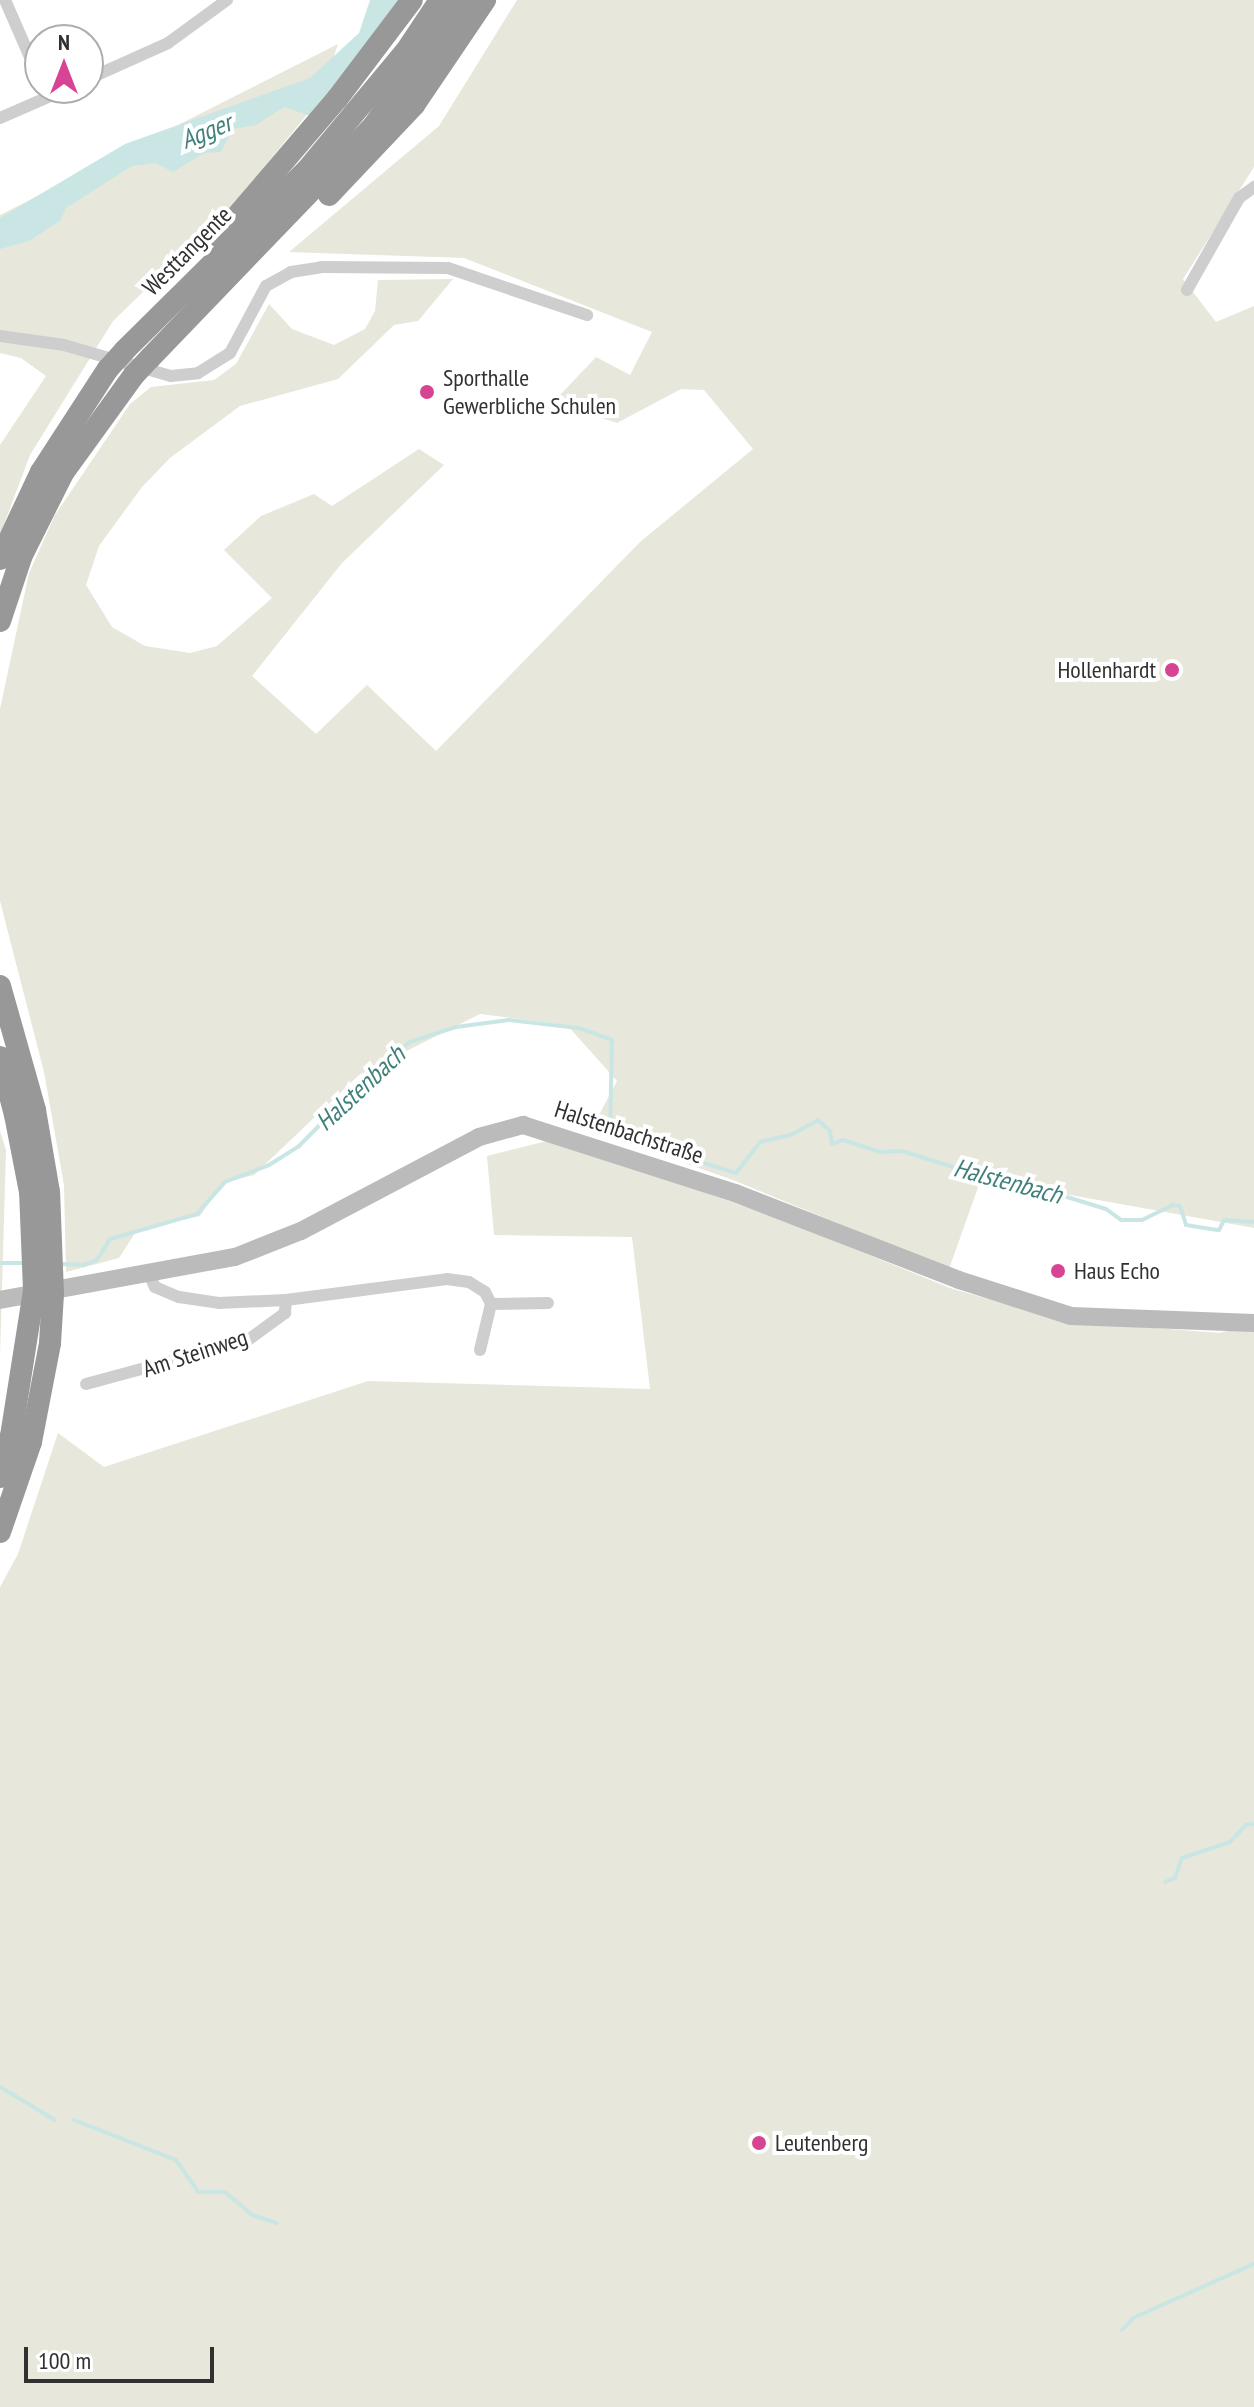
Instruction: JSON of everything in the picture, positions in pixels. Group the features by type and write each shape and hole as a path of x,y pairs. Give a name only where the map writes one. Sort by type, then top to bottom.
{"highway":[{"path":"177,297 192,266 292,154 412,0"},
{"name":"Westtangente","path":"0,559 41,472 108,369 306,171 366,118 440,0"},
{"name":"Westtangente","path":"0,621 22,555 63,473 134,375 256,247 462,0"},
{"path":"256,247 281,235 376,151 439,73 485,0"},
{"path":"0,986 25,1113 49,1192 53,1294 50,1343 21,1439 0,1532"},
{"path":"0,1057 25,1113"},
{"path":"0,1477 21,1439"}],"street":[{"path":"5,0 24,43"},
{"path":"104,72 168,43 227,0"},
{"path":"0,118 26,104"},
{"path":"1187,290 1239,198 1254,187"},
{"path":"0,336 64,345 171,376 198,373 230,353 266,286 291,272 321,267 448,268 587,315"},
{"name":"Halstenbachstraße","path":"0,1300 150,1276 270,1245 479,1137 523,1125 735,1193 959,1280 1071,1316 1254,1323"},
{"name":"Am Steinweg","path":"150,1276 155,1287 179,1297 219,1303 286,1300 447,1279 469,1282 485,1292 491,1304"},
{"name":"Am Steinweg","path":"86,1384 170,1365 248,1340 285,1313 286,1300"},
{"path":"480,1350 491,1304 548,1303"}],"shaded area":[{"path":"517,0 1254,0 1254,167 1183,279 1216,322 1254,306 1254,1228 981,1179 949,1269 733,1180 591,1130 617,1081 567,1025 480,1014 359,1075 254,1175 222,1183 200,1216 137,1230 119,1258 66,1272 64,1185 44,1072 0,901 0,709 29,573 55,515 130,404 151,387 214,380 236,364 269,304 292,329 334,345 365,329 375,311 378,280 453,279 418,321 394,325 338,379 240,406 170,458 142,487 99,546 86,585 112,627 145,646 190,653 217,646 272,598 224,550 261,516 314,494 332,506 419,449 444,465 342,563 252,676 316,734 367,685 436,751 640,542 753,449 704,390 681,389 617,423 581,411 545,411 596,357 630,375 652,332 464,258 289,252 439,126"},
{"path":"338,44 319,100 233,205 113,321 30,455 0,535 0,445 46,376 21,358 0,353 0,215"},
{"path":"0,1131 6,1150 0,1357"},
{"path":"555,1139 796,1225 950,1288 1063,1321 1220,1333 1254,1323 1254,2407 0,2407 0,1587 18,1554 58,1433 104,1467 368,1381 650,1389 632,1237 494,1235 487,1156"}],"water":[{"name":"Agger","path":"370,0 400,0 311,116 284,107 256,125 233,129 221,152 204,153 173,172 155,163 132,166 66,208 60,221 29,241 0,249 0,218 125,144 310,78 359,33"}],"waterway":[{"name":"Halstenbach","path":"60,1264 84,1265 97,1260 110,1239 197,1214 225,1182 269,1165 299,1146 383,1061 410,1042 456,1027 509,1020 579,1028 612,1040 610,1134 736,1173 760,1142 791,1135 818,1120 830,1131 832,1144 843,1140 881,1152 902,1151 1017,1187 1041,1189 1106,1209 1121,1220 1142,1220 1173,1205 1180,1206 1186,1225 1219,1230 1224,1220 1254,1222"},
{"name":"Halstenbach","path":"0,1263 27,1263"},
{"path":"1165,1882 1175,1878 1182,1858 1230,1842 1246,1825 1254,1824"},
{"path":"0,2087 55,2120"},
{"path":"74,2120 176,2160 198,2192 225,2192 252,2215 277,2223"},
{"path":"1122,2330 1133,2318 1254,2264"}],"place":[{"name":"Sporthalle Gewerbliche Schulen","path":"427,392"},
{"name":"Hollenhardt","path":"1172,670"},
{"name":"Haus Echo","path":"1058,1271"},
{"name":"Leutenberg","path":"759,2143"}]}
